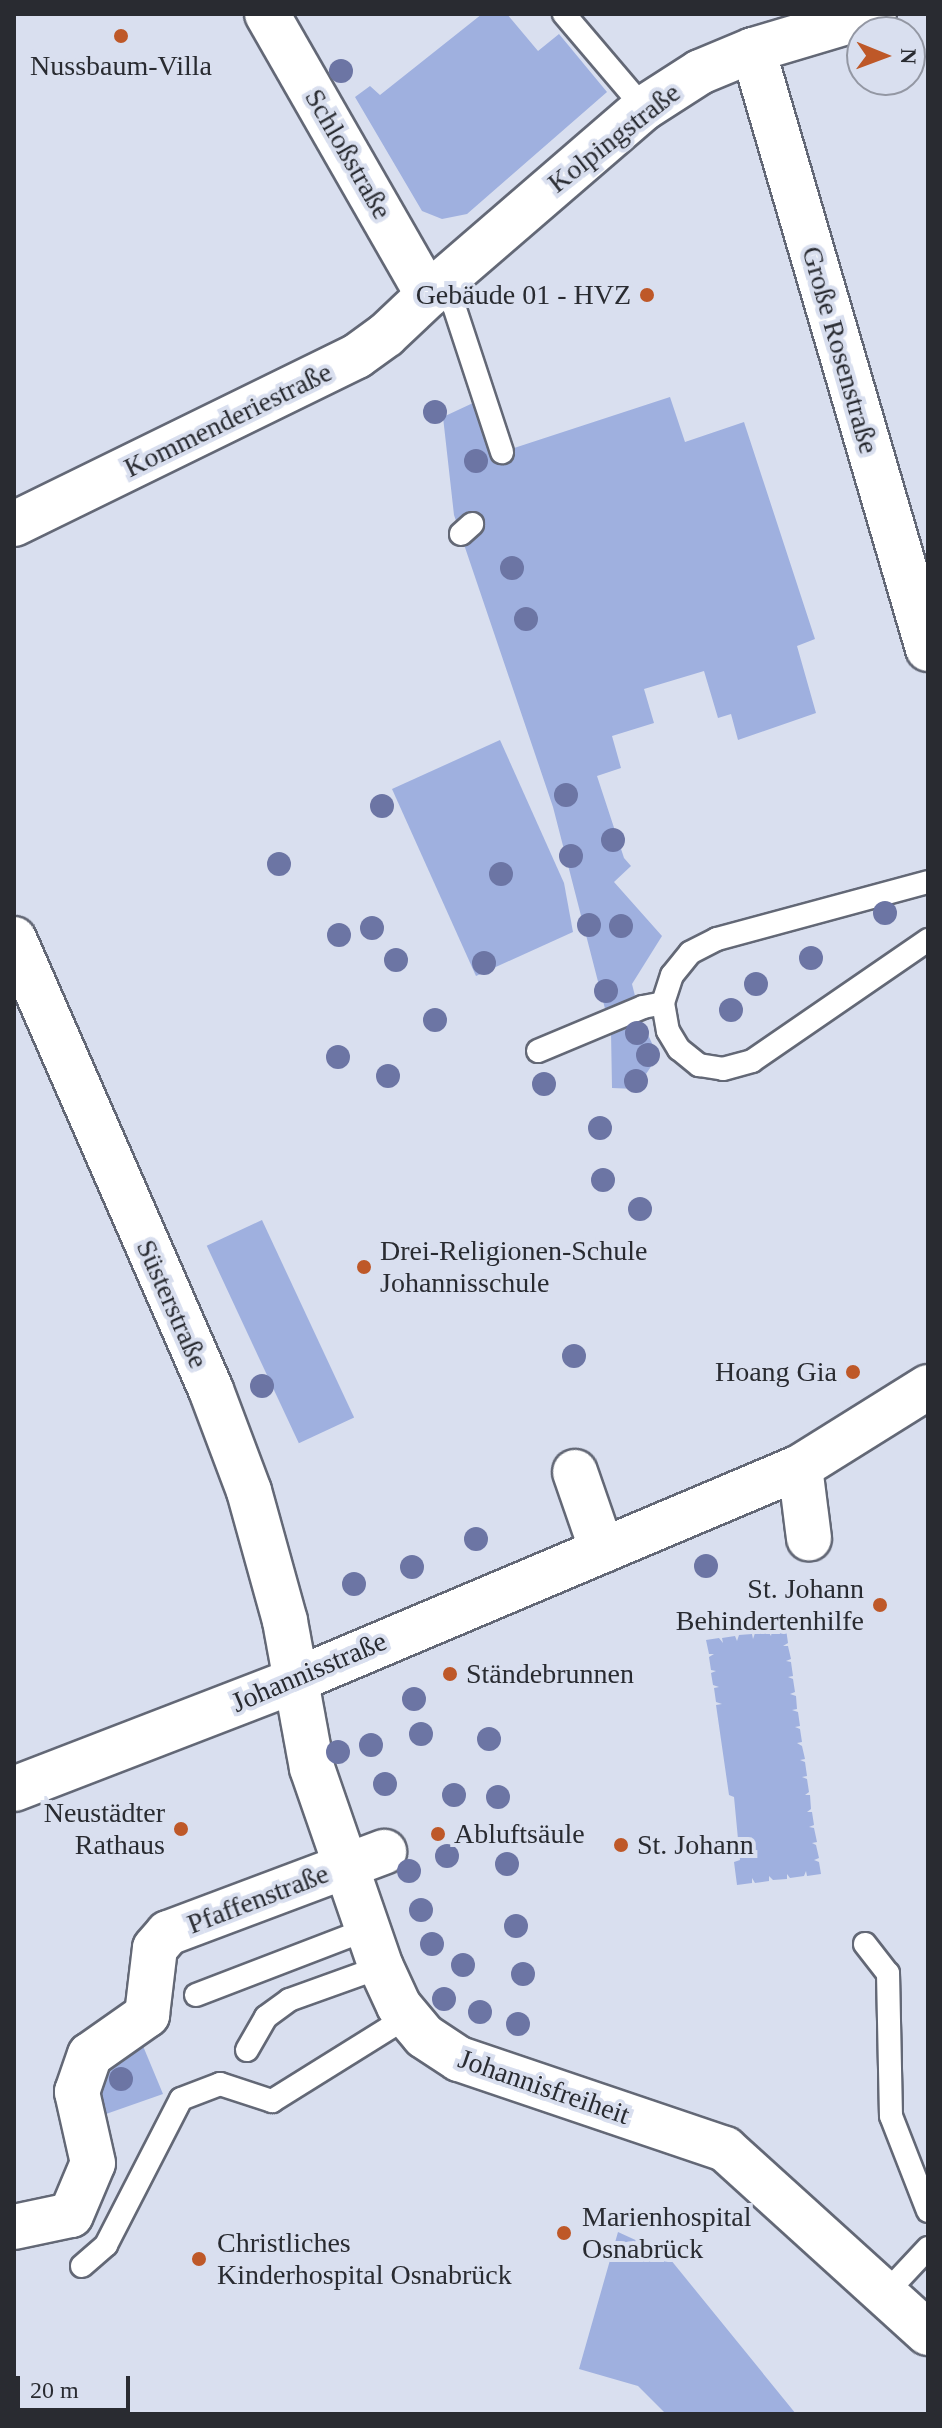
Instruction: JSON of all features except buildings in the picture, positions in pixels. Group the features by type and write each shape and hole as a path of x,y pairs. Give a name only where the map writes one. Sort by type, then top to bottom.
{"street":[{"name":"Schloßstraße","path":"267,14 434,289"},
{"name":"Kolpingstraße","path":"434,289 644,108 700,72 753,50 874,14"},
{"name":"Große Rosenstraße","path":"753,50 928,649"},
{"name":"Kommenderiestraße","path":"14,524 357,356 386,335 434,289"},
{"name":"Süsterstraße","path":"14,939 222,1419 253,1505 285,1621 296,1680"},
{"name":"Johannisstraße","path":"14,1789 296,1680 800,1467 928,1387"},
{"path":"800,1467 809,1538"},
{"path":"575,1472 602,1550"},
{"name":"Johannisfreiheit","path":"296,1680 312,1768 364,1859 374,1948 407,2017 441,2050 476,2066 725,2149 928,2333"},
{"name":"Pfaffenstraße","path":"14,2227 71,2215 93,2163 77,2092 90,2055 147,2015 155,1948 161,1940 168,1933 364,1859"}],"lane":[{"path":"564,14 644,108"},
{"path":"434,289 454,306 502,452"},
{"path":"928,882 717,939 690,953 672,975 663,1003 668,1031 679,1049 699,1065 723,1069 752,1061 928,940"},
{"path":"538,1051 643,1007 663,1003"},
{"path":"865,1944 888,1973 891,2116 928,2211"},
{"path":"196,1995 374,1948"},
{"path":"247,2050 266,2017 374,1948"},
{"path":"82,2266 106,2245 181,2099 220,2084 272,2101 407,2017"},
{"path":"885,2294 928,2248"}],"shaded area":[{"path":"482,14 507,14 538,51 559,34 607,92 467,214 442,219 422,211 355,97 370,86 380,95"},
{"path":"670,397 685,442 744,422 815,639 797,646 816,713 738,740 731,714 718,718 704,671 644,689 654,723 612,736 621,768 597,776 624,858 631,866 614,882 662,936 632,984 641,1020 658,1056 636,1089 612,1088 611,1032 553,807 454,515 443,417 473,403 490,456"},
{"path":"500,740 564,883 573,932 476,976 392,789"},
{"path":"262,1220 354,1418 299,1443 207,1246"},
{"path":"786,1629 788,1643 783,1646 788,1646 791,1659 786,1661 791,1662 793,1676 788,1677 793,1679 795,1692 790,1694 796,1696 797,1709 792,1710 798,1712 800,1726 795,1727 800,1729 802,1742 797,1743 802,1746 805,1759 800,1760 805,1762 807,1776 802,1777 807,1779 809,1792 805,1795 810,1795 811,1809 807,1812 812,1812 814,1825 809,1827 814,1828 817,1842 812,1843 816,1845 819,1858 814,1860 819,1862 821,1874 807,1876 806,1871 804,1876 790,1878 787,1874 787,1879 773,1880 769,1876 769,1881 755,1883 752,1878 752,1883 737,1885 734,1862 740,1860 734,1797 729,1795 716,1705 722,1704 716,1702 714,1688 719,1687 713,1685 711,1673 716,1671 711,1670 709,1657 714,1654 709,1654 706,1640 719,1638 723,1643 722,1638 735,1636 737,1641 739,1635 752,1634 753,1639 755,1633 768,1631 771,1636 772,1631"},
{"path":"138,2034 163,2094 106,2114 94,2085"},
{"path":"618,2232 666,2254 796,2414 666,2414 638,2386 579,2369"}],"place":[{"name":"Nussbaum-Villa","path":"121,36"},
{"name":"Gebäude 01 - HVZ","path":"647,295"},
{"name":"Drei-Religionen-Schule Johannisschule","path":"364,1267"},
{"name":"Hoang Gia","path":"853,1372"},
{"name":"St. Johann Behindertenhilfe","path":"880,1605"},
{"name":"Ständebrunnen","path":"450,1674"},
{"name":"Neustädter Rathaus","path":"181,1829"},
{"name":"Abluftsäule","path":"438,1834"},
{"name":"St. Johann","path":"621,1845"},
{"name":"Marienhospital Osnabrück","path":"564,2233"},
{"name":"Christliches Kinderhospital Osnabrück","path":"199,2259"}]}
